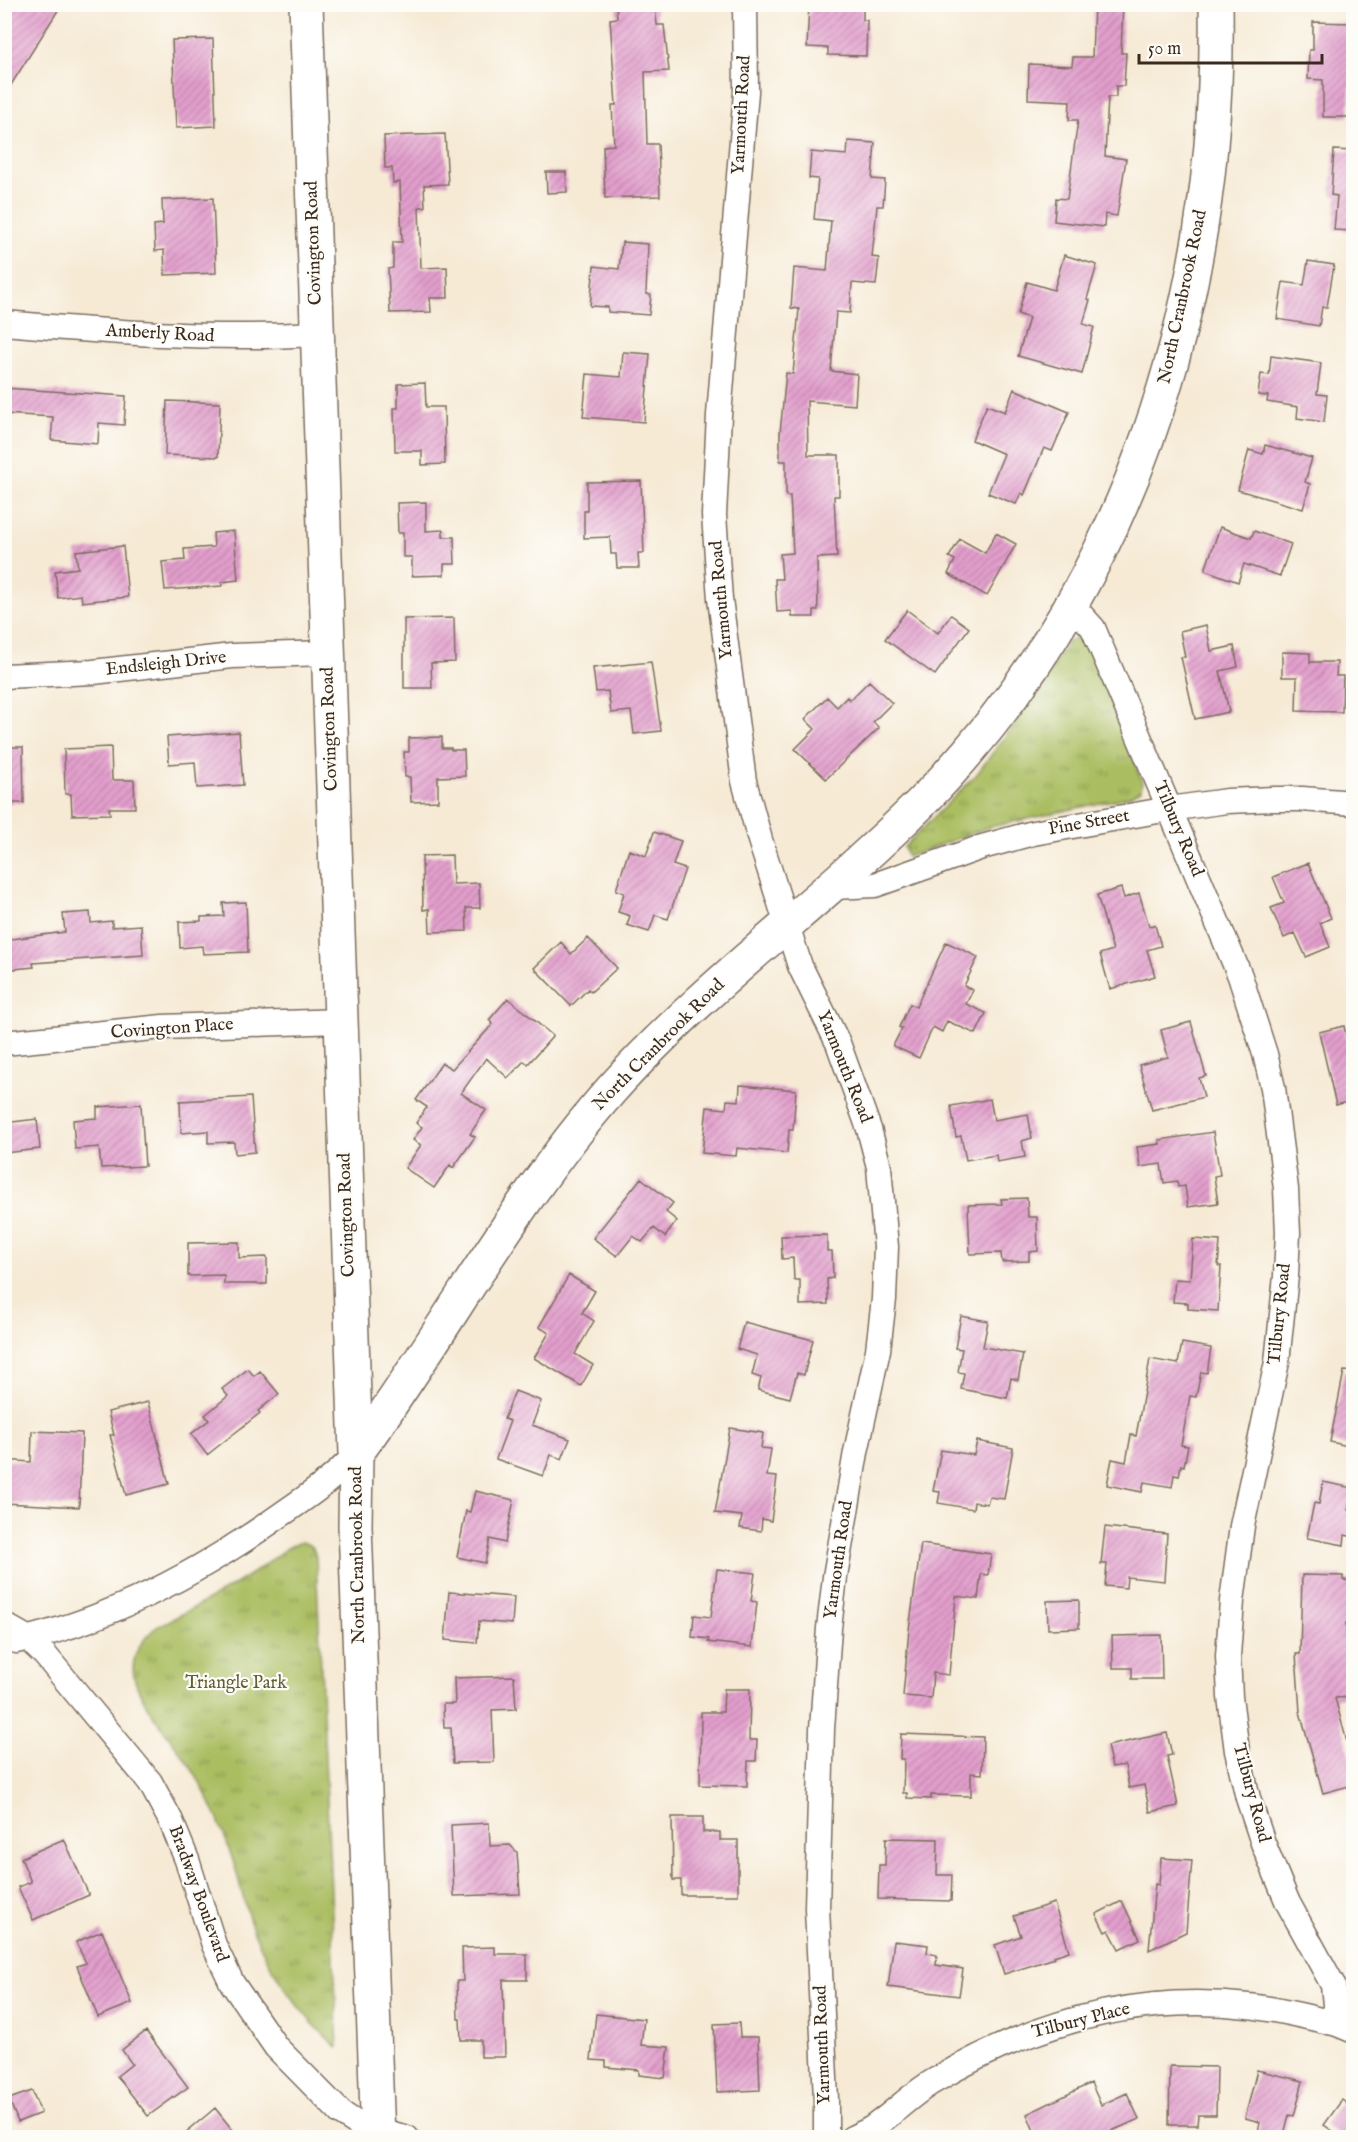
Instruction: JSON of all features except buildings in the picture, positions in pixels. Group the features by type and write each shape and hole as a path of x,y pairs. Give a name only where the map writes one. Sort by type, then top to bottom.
{"street":[{"name":"Covington Road","path":"306,4 356,1454"},
{"name":"Yarmouth Road","path":"745,4 746,92 719,415 714,515 720,599 744,781 800,966 838,1043 858,1092 879,1167 886,1247 884,1299 878,1350 856,1452 835,1577 823,1707 817,1908 826,2099 825,2138"},
{"name":"North Cranbrook Road","path":"387,2135 356,1526 356,1454 401,1393 492,1246 568,1141 612,1089 683,1016 833,887 915,809 958,762 1025,678 1072,605 1103,546 1138,465 1161,401 1180,331 1195,261 1208,172 1216,4"},
{"name":"Amberly Road","path":"4,322 157,336 246,337 316,334"},
{"name":"Tilbury Road","path":"1072,605 1093,628 1226,941 1252,1010 1273,1088 1286,1190 1288,1233 1285,1287 1277,1362 1242,1526 1232,1601 1228,1656 1230,1697 1237,1751 1248,1798 1263,1843 1288,1903 1333,1985 1345,2027"},
{"name":"Endsleigh Drive","path":"4,676 93,672 232,656 327,653"},
{"name":"Pine Street","path":"833,887 875,885 982,847 1033,833 1169,809 1227,801 1274,799 1353,802"},
{"name":"Covington Place","path":"4,1043 163,1028 340,1021"},
{"path":"16,1641 112,1611 239,1544 337,1475 356,1454"},
{"name":"Bradway Boulevard","path":"4,1625 16,1641 45,1655 150,1782 175,1830 214,1945 232,1983 276,2047 341,2114 358,2124 387,2135"},
{"name":"Tilbury Place","path":"852,2138 875,2127 932,2082 963,2065 1022,2036 1096,2014 1136,2006 1190,2003 1246,2006 1291,2013 1345,2027"}],"green space":[{"path":"1079,638 1091,652 1142,781 1141,790 1128,797 986,828 907,857 904,847 977,774 1032,700 1068,641"},
{"name":"Triangle Park","path":"302,1542 312,1547 316,1557 338,2048 300,2009 269,1964 253,1930 230,1853 213,1808 189,1765 144,1700 137,1687 133,1669 138,1649 155,1628 218,1594 289,1547"}]}
